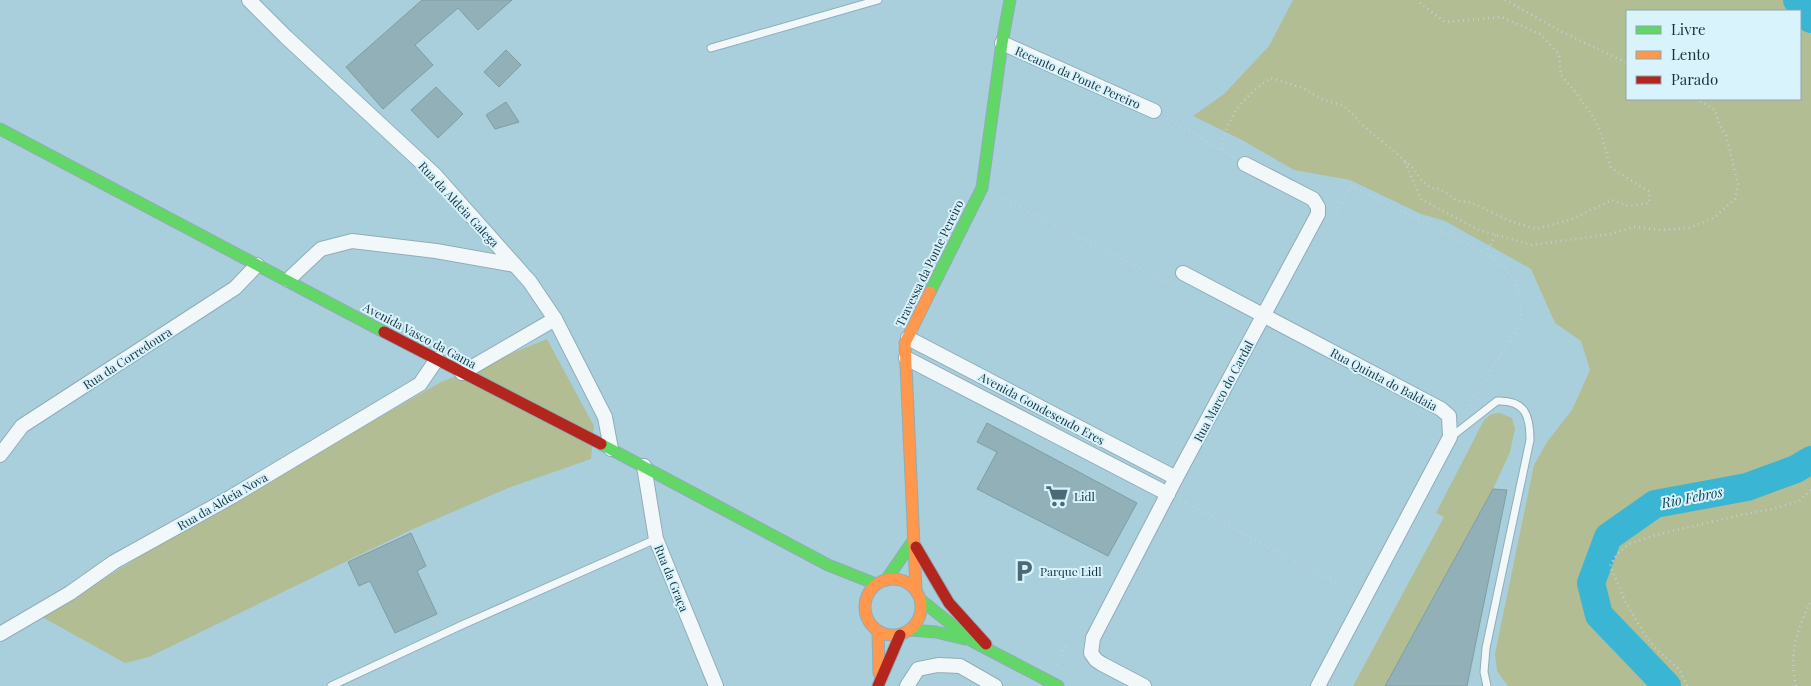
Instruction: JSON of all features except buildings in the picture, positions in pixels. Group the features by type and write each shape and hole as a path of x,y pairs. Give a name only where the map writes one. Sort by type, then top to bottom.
{"main road":[{"name":"Travessa da Ponte Pereiro","path":"918,595 913,541 905,343 982,188 1002,43 1010,0"},
{"name":"Avenida Vasco da Gama","path":"0,129 462,373 644,466 828,565 881,582 898,579 908,583 918,595 972,641"},
{"path":"879,683 878,631 870,624 865,614 862,600 881,582 913,541 949,603 992,651"},
{"name":"Avenida Vasco da Gama","path":"828,565 846,584"},
{"path":"879,683 905,632 917,622 921,612 918,595"},
{"name":"Avenida Vasco da Gama","path":"878,631 889,635 905,632 936,632 972,641 1053,684"}],"street":[{"name":"Rua da Aldeia Galega","path":"249,0 293,44 436,175 530,282 555,319 605,417 611,449"},
{"name":"Recanto da Ponte Pereiro","path":"1002,43 1154,112"},
{"path":"1245,164 1313,199 1318,207 1318,214"},
{"name":"Rua Marco do Cardal","path":"1144,686 1096,660 1091,653 1093,638 1176,478 1318,214"},
{"path":"288,280 321,249 352,241 436,251 516,265"},
{"name":"Rua da Corredoura","path":"0,455 22,426 235,288 257,265"},
{"name":"Rua Quinta do Baldaia","path":"1183,273 1441,410 1449,416 1450,437"},
{"path":"462,373 555,319"},
{"name":"Avenida Gondesendo Eres","path":"908,338 1176,478"},
{"name":"Avenida Gondesendo Eres","path":"906,358 1168,494"},
{"name":"Rua da Aldeia Nova","path":"0,634 70,593 114,562 232,496 420,384 437,359"},
{"path":"1318,686 1450,437"},
{"name":"Rua da Graça","path":"644,466 656,539 716,686"},
{"path":"907,686 918,669 938,665 960,666 995,686"}],"lane":[{"path":"711,48 878,0"},
{"path":"1450,437 1497,401 1515,403 1524,409 1530,424 1530,440 1486,648 1484,672 1486,686"},
{"path":"331,686 462,625 656,539"}],"path":[{"path":"1222,150 1226,130 1233,113 1260,85 1272,78 1302,88 1323,100 1344,106 1369,131 1413,168 1422,181 1431,188 1440,189 1458,201 1470,202 1510,221 1536,229 1570,220 1612,200 1628,206 1649,203 1650,192 1611,168 1594,118 1561,76 1559,54 1540,34 1501,17 1445,22 1416,0"},
{"path":"1505,0 1562,32 1626,63"},
{"path":"1404,160 1421,199 1479,230 1532,245 1612,234 1634,227 1661,230 1689,228 1715,217 1734,199 1738,184 1726,135 1719,124 1715,110 1699,100"},
{"path":"1154,112 1245,164"},
{"path":"1318,214 1335,214 1352,186 1486,254 1504,267 1514,279 1520,299 1521,322 1465,412"},
{"path":"982,188 1177,287"},
{"path":"1486,254 1496,234"},
{"path":"1687,686 1679,669 1656,650 1646,638 1626,603 1610,566 1616,554 1629,544 1656,535 1750,512 1773,509 1799,501 1811,490"},
{"path":"1168,494 1365,598"},
{"path":"1796,686 1793,672 1793,644 1801,620 1811,601"},
{"path":"1053,684 1067,644"}],"green space":[{"path":"1293,0 1811,0 1811,686 1508,686 1497,671 1495,654 1534,465 1547,442 1572,410 1590,370 1581,341 1555,323 1531,269 1445,221 1421,214 1350,180 1294,170 1242,140 1193,116 1224,94 1269,46"},
{"path":"547,339 594,426 591,459 508,488 411,530 149,657 125,663 42,617 165,541 441,382"},
{"path":"1500,413 1512,418 1515,429 1510,452 1493,489 1385,686 1353,686 1444,517 1436,513 1484,420 1492,414"}],"waterway":[{"name":"Rio Febros","path":"1797,0 1807,10 1811,19"},
{"name":"Rio Febros","path":"1667,686 1599,615 1591,583 1608,537 1655,504 1747,487 1796,469 1811,460"}],"traffic: fast":[{"path":"930,292 982,188 1002,43 1010,0"},
{"path":"0,129 384,332"},
{"path":"601,444 828,565 876,584"},
{"path":"886,580 913,541"},
{"path":"921,600 972,641 1058,686"},
{"path":"910,630 936,632 965,639"}],"traffic: slow":[{"path":"916,590 905,343 930,292"},
{"path":"893,579 904,581 913,587 919,596 921,607 919,618 913,627 904,633 893,635 882,633 873,627 867,618 865,607 867,596 873,587 882,581 893,579"},
{"path":"878,631 879,673"}],"traffic: jam":[{"path":"384,332 601,444"},
{"path":"916,547 949,603 986,644"},
{"path":"878,686 900,635"}],"place":[{"name":"Lidl","path":"1057,496"},
{"name":"Parque Lidl","path":"1024,571"}]}
